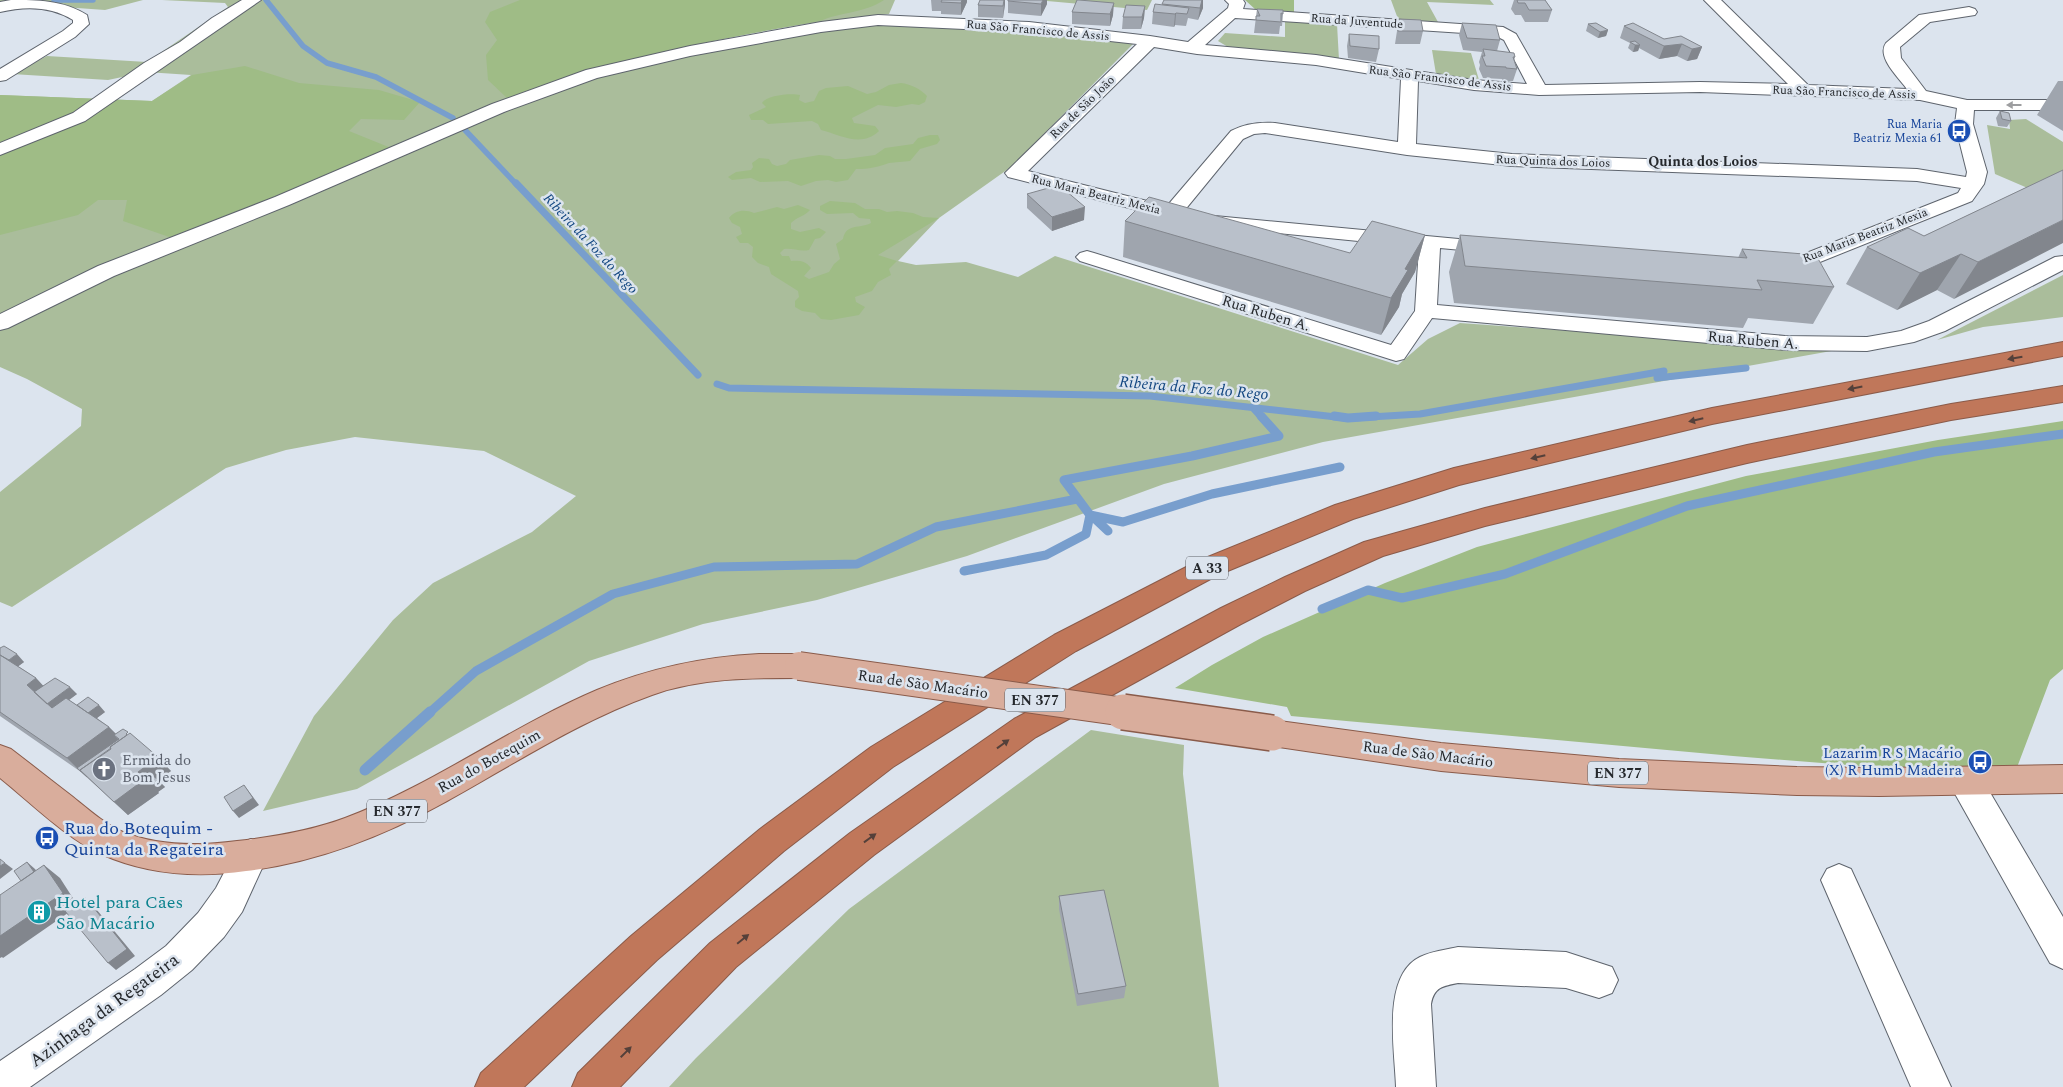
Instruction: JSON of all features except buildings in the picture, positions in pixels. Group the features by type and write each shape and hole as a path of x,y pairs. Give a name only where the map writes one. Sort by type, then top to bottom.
{"highway":[{"name":"A 33","path":"495,1087 644,948 772,840 882,757 1065,643 1208,568 1344,512 1454,477 1712,416 2063,350"},
{"path":"592,1087 723,955 862,844 1025,728 1231,616 1295,584 1374,549 1485,516 1747,454 1951,412 2063,394"}],"main road":[{"name":"Rua de São Macário","path":"799,666 1441,757 1610,772 1796,781 1966,782 2063,779"},
{"name":"Rua do Botequim","path":"0,759 74,818 117,845 139,853 165,858 199,860 251,855 297,847 362,827 422,798 566,720 605,701 645,685 686,673 726,667 799,666"}],"street":[{"path":"0,149 79,117 150,67 186,45 218,21 253,0"},
{"path":"1712,0 1803,90"},
{"path":"0,6 26,3 54,6 76,14 81,18 81,24 69,34 0,76"},
{"path":"1191,48 1233,6"},
{"name":"Rua da Juventude","path":"1233,6 1497,30 1510,37 1538,90"},
{"path":"1920,95 1893,58 1892,46 1925,18 1969,12"},
{"name":"Rua São Francisco de Assis","path":"0,323 106,271 282,201 498,108 592,74 690,51 821,27 878,20 915,20 1029,28 1150,41 1191,48 1316,60 1474,85 1538,90 1700,87 1920,95 1941,98 1966,105 2063,105"},
{"name":"Rua de São João","path":"1015,173 1150,41"},
{"path":"1407,149 1410,75"},
{"path":"1966,105 1964,124 1977,172 1974,184"},
{"name":"Rua Quinta dos Loios","path":"1172,213 1237,135 1246,130 1260,127 1407,149 1512,160 1917,175 1974,184"},
{"name":"Rua Maria Beatriz Mexia","path":"1015,173 1216,223 1509,248"},
{"name":"Rua Maria Beatriz Mexia","path":"1758,265 1768,266 1808,260 1965,196 1974,184"},
{"path":"1426,311 1430,242"},
{"name":"Rua Ruben A.","path":"1087,257 1396,354 1426,311 1785,343 1867,344 1906,337 1937,326 2063,262"},
{"path":"1966,782 2063,951"},
{"name":"Azinhaga da Regateira","path":"0,1084 148,982 179,958 211,925 224,906 251,855"},
{"path":"1839,880 1931,1087"},
{"path":"1416,1087 1412,1004 1415,989 1422,978 1432,970 1458,965 1566,970 1599,980"}],"green space":[{"path":"0,0 143,0 105,10 0,4"},
{"path":"162,0 895,0 889,14 790,26 724,37 626,59 546,84 0,318 0,95 152,101 191,75 146,72 108,80 12,74 47,56 147,62 228,7 225,3"},
{"path":"520,0 884,0 869,8 820,21 701,43 623,62 546,85 508,99 488,80 486,55 497,40 485,22 490,12"},
{"path":"1036,0 1152,0 1147,10"},
{"path":"1245,0 1294,0 1294,13 1256,10"},
{"path":"1391,0 1490,0 1494,5 1427,2 1438,22 1398,19"},
{"path":"1285,20 1337,24 1339,60 1228,47 1218,41 1225,33 1285,37"},
{"path":"903,24 1027,31 1135,42 1011,167 939,218 898,261 916,265 966,262 1018,277 1055,256 1398,365 1428,339 1460,323 1837,350 1323,442 1164,484 967,556 817,600 703,624 589,661 357,789 263,811 314,716 393,620 433,583 532,532 576,496 484,451 355,437 286,450 226,468 12,607 0,602 0,492 81,426 82,409 27,379 0,367 0,328 104,276 495,114 614,71 829,29"},
{"path":"1432,50 1471,53 1479,80 1436,74"},
{"path":"245,66 299,83 379,90 420,102 404,120 361,119 349,131 396,150 175,239 123,221 127,200 98,200 78,215 0,235 0,95 152,101 192,75"},
{"path":"901,83 922,91 927,96 925,102 919,105 912,104 896,107 878,105 852,118 854,123 875,126 879,131 865,139 851,139 821,130 818,124 812,121 768,124 763,120 751,120 749,115 766,107 762,103 774,96 800,95 799,100 805,103 814,101 819,91 826,88 848,86 867,94 876,92 889,85"},
{"path":"2026,119 2063,142 2063,203 1995,174 1987,125 2010,129 2009,120"},
{"path":"938,135 940,140 937,144 920,149 910,161 856,169 848,180 836,182 828,180 816,181 801,186 788,181 760,182 751,178 732,180 728,177 736,172 751,170 753,167 752,163 759,158 769,159 772,164 777,166 786,164 790,160 819,155 830,156 835,159 846,159 875,155 885,148 913,144 918,138"},
{"path":"830,201 855,203 865,209 879,209 887,212 897,211 913,213 923,217 939,218 878,255 897,261 889,269 891,275 878,282 872,291 855,297 856,302 865,307 859,315 831,320 821,319 815,313 802,311 795,307 795,301 799,297 798,291 771,274 769,267 758,263 752,257 753,247 748,243 740,243 736,237 742,234 740,227 732,223 729,218 734,213 740,211 754,213 777,207 784,209 798,205 810,210 791,223 791,229 800,232 819,228 826,232 820,238 815,239 809,250 784,249 780,253 782,256 789,256 791,261 807,264 811,268 804,276 809,279 829,272 840,259 836,244 843,239 850,228 871,223 870,219 859,218 853,213 827,214 820,210 820,206"},
{"path":"2063,275 2063,317 1983,327 1937,340"},
{"path":"2063,421 2063,669 2050,680 2013,778 1733,756 1291,716 1287,707 1175,688 1263,637 1385,583 1477,547 1746,476 1938,440"},
{"path":"1091,730 1184,745 1183,774 1219,1087 669,1087 696,1058 849,909"}],"waterway":[{"name":"Ribeira da Foz do Rego","path":"54,0 93,0"},
{"name":"Ribeira da Foz do Rego","path":"266,0 303,46 327,63 376,77 453,118"},
{"name":"Ribeira da Foz do Rego","path":"465,130 517,185"},
{"name":"Ribeira da Foz do Rego","path":"516,183 698,375"},
{"path":"1657,378 1746,368"},
{"name":"Ribeira da Foz do Rego","path":"1353,418 1420,414 1664,371"},
{"name":"Ribeira da Foz do Rego","path":"717,384 729,388 1150,396 1253,408"},
{"name":"Ribeira da Foz do Rego","path":"1253,408 1345,418"},
{"path":"1253,408 1262,418"},
{"path":"1090,515 1064,480 1192,456 1279,436 1261,416"},
{"name":"Ribeira da Foz do Rego","path":"1334,416 1348,418 1376,416"},
{"path":"1322,609 1368,590 1402,598 1505,574 1687,506 1934,452 2063,434"},
{"path":"1091,515 1123,522 1212,494 1340,467"},
{"path":"429,713 476,671 613,594 714,567 857,564 936,527 1077,499"},
{"path":"964,571 1046,555 1086,534 1090,515"},
{"path":"1091,515 1108,531"},
{"path":"365,770 430,712"}],"place":[{"name":"Rua Maria Beatriz Mexia 61","path":"1959,131"},
{"name":"Lazarim R S Macário (X) R Humb Madeira","path":"1980,762"},
{"name":"Ermida do Bom Jesus","path":"104,769"},
{"name":"Rua do Botequim - Quinta da Regateira","path":"47,838"},
{"name":"Hotel para Cães São Macário","path":"39,912"}],"district":[{"name":"Quinta dos Loios","path":"1703,161"}]}
